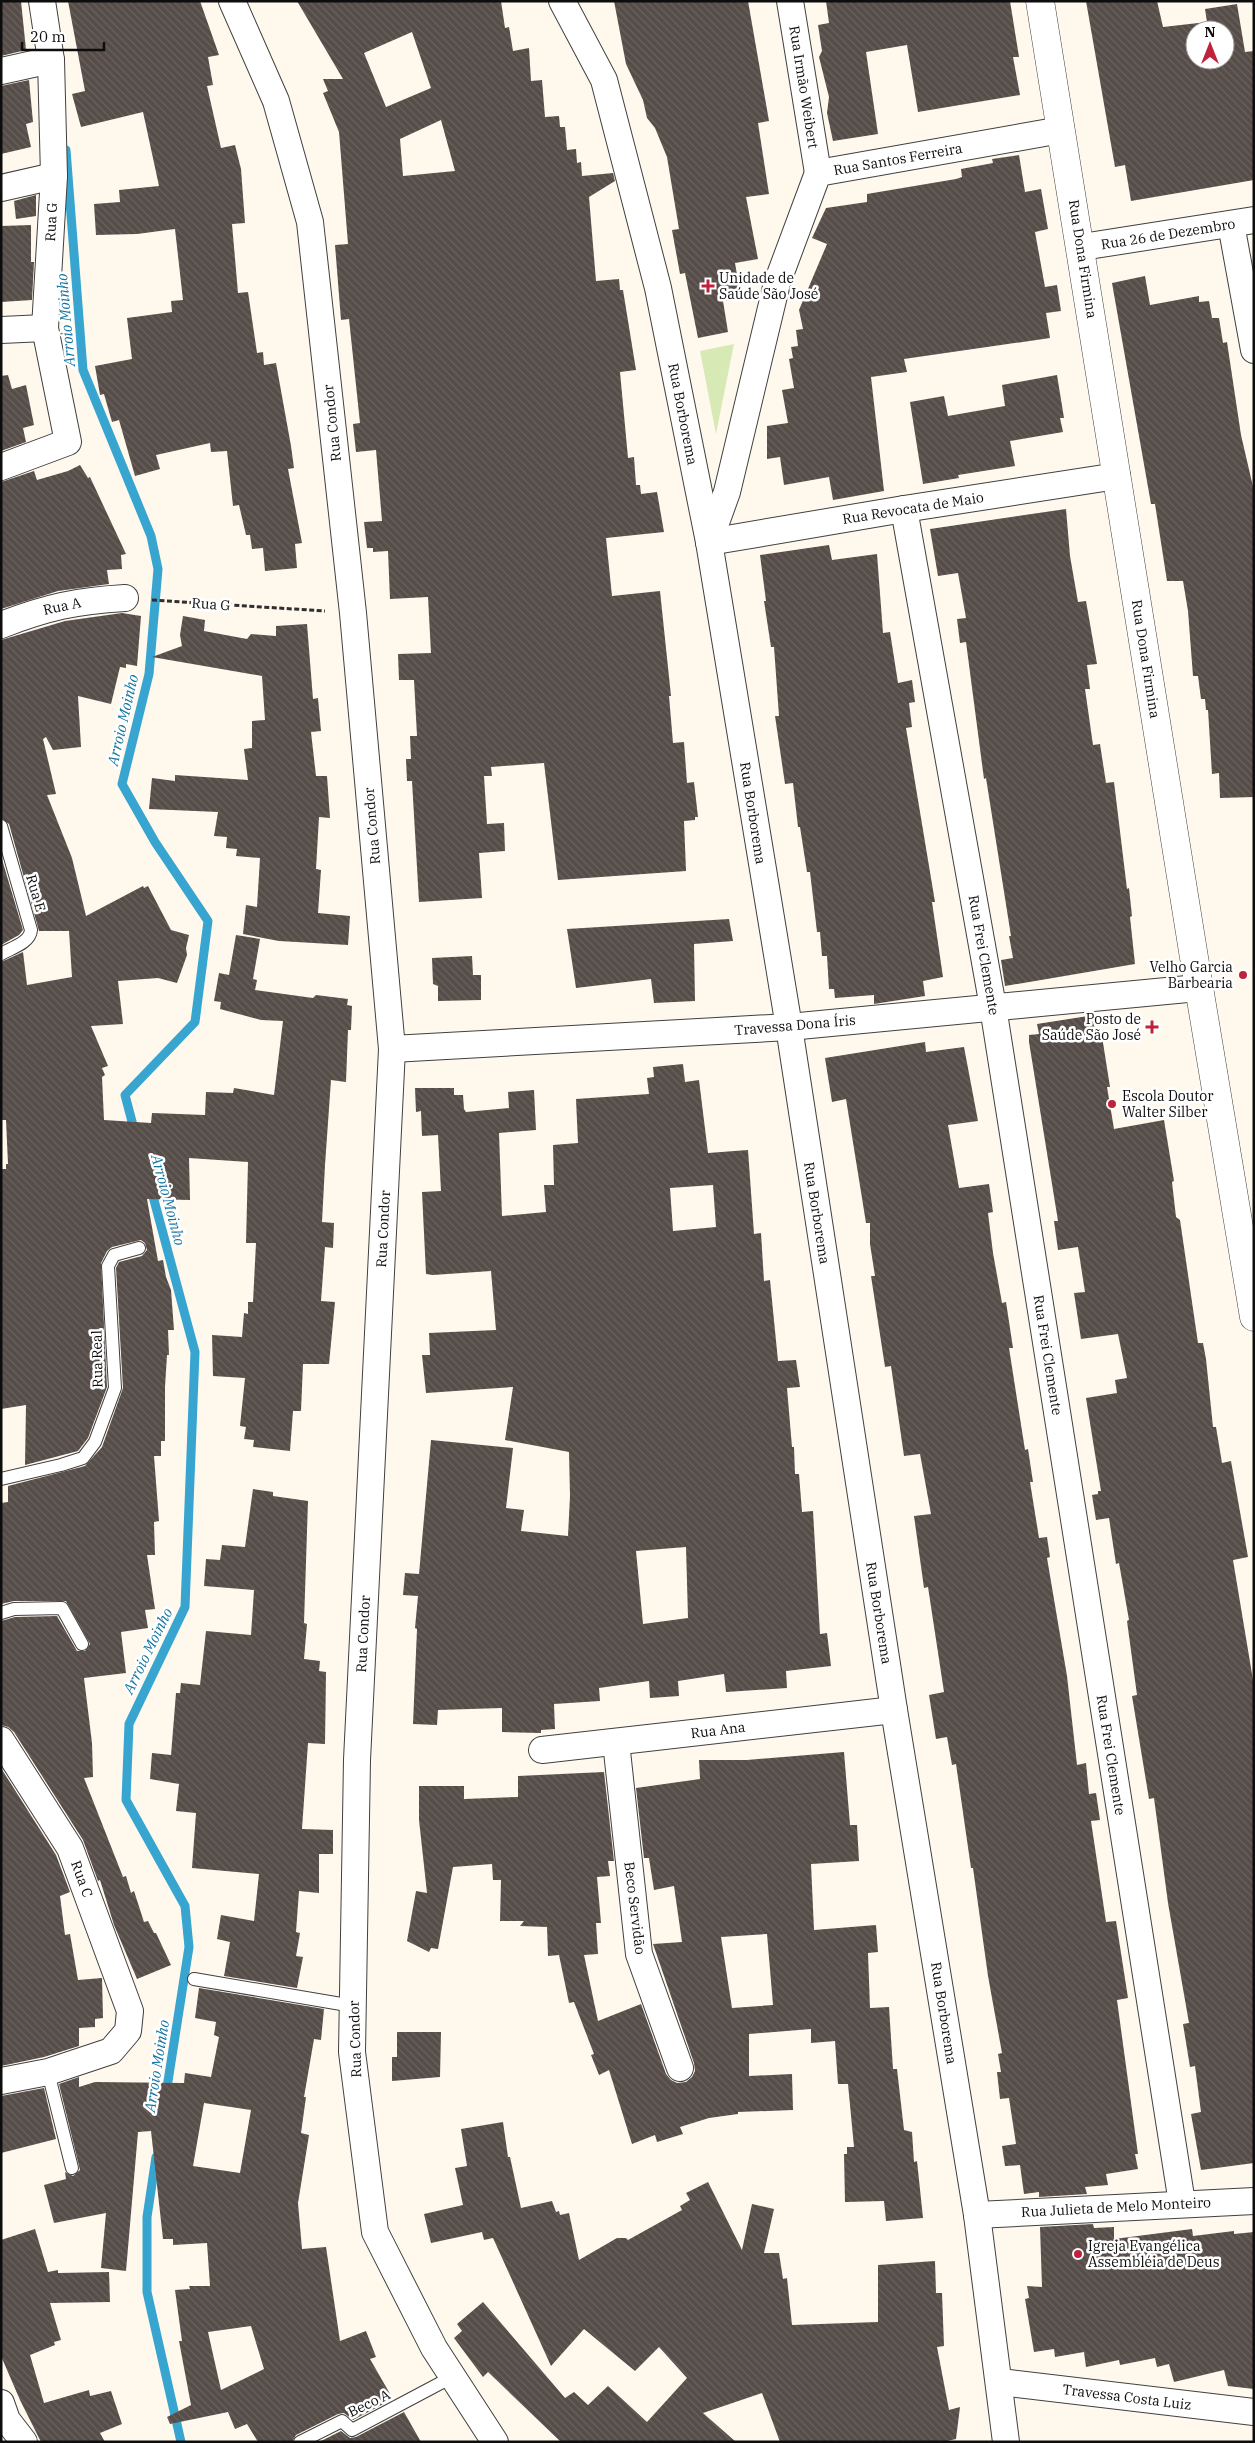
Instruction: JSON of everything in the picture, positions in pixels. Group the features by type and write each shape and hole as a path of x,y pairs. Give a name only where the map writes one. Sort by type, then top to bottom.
{"street":[{"name":"Rua G","path":"1,467 68,442 45,328 54,176 51,60 42,1"},
{"name":"Rua Condor","path":"232,1 276,100 310,222 353,612 392,1049 357,1760 352,2052 375,2232 434,2348 495,2442"},
{"name":"Rua Borborema","path":"562,1 604,80 658,288 709,542 789,1027 894,1710 978,2215 1006,2442"},
{"name":"Rua Irmão Weibert","path":"790,1 818,174"},
{"name":"Rua Dona Firmina","path":"1040,1 1082,247 1198,988 1254,1317"},
{"path":"1,71 51,60"},
{"name":"Rua Santos Ferreira","path":"709,542 727,492 777,283 818,174 1061,130"},
{"path":"1,188 54,176"},
{"path":"1242,222 1254,350"},
{"name":"Rua 26 de Dezembro","path":"1082,247 1242,222"},
{"path":"1,330 45,328"},
{"name":"Rua Revocata de Maio","path":"709,542 1117,476"},
{"name":"Rua Frei Clemente","path":"904,509 993,1007 1182,2203"},
{"name":"Rua A","path":"1,625 39,610 80,601 125,598"},
{"name":"Travessa Dona Íris","path":"392,1049 789,1027 1198,988"},
{"name":"Rua Ana","path":"542,1750 894,1710"},
{"name":"Rua C","path":"1,1740 70,1848 130,2010 128,2031 111,2051 48,2072"},
{"name":"Beco Servidão","path":"616,1742 639,1954 680,2068"},
{"path":"1,2081 48,2072"},
{"name":"Rua Julieta de Melo Monteiro","path":"978,2215 1254,2200"},
{"name":"Travessa Costa Luiz","path":"1000,2382 1254,2412"},
{"path":"1,2403 7,2420 24,2442"}],"lane":[{"name":"Rua E","path":"1,826 31,930 27,940 1,954"},
{"name":"Rua Real","path":"1,1479 61,1466 83,1458 95,1442 115,1388 108,1266 114,1255 140,1248"},
{"path":"1,1613 14,1609 62,1608 82,1644"},
{"path":"194,1979 353,2006"},
{"path":"48,2072 72,2168"},
{"name":"Beco A","path":"300,2442 342,2421 352,2430 452,2377"}],"path":[{"name":"Rua G","path":"125,598 297,609"}],"green space":[{"path":"734,344 716,434 700,351"}],"building":[{"path":"1,1 21,1 26,50 1,56"},
{"path":"68,1 200,1 219,55 208,57 213,85 207,86 221,148 235,145 241,169 245,223 232,224 238,293 248,292 257,353 263,352 264,365 276,363 291,446 294,468 288,469 302,543 295,544 297,568 265,571 263,548 252,549 250,535 246,535 239,505 233,506 227,451 211,452 210,443 156,455 160,469 135,476 119,420 112,422 104,394 100,395 95,366 132,359 127,318 172,312 171,301 183,300 175,229 137,234 96,235 94,204 120,202 119,190 159,186 143,112 81,127 72,94 85,91"},
{"path":"297,1 501,1 505,28 509,27 513,51 529,48 531,81 542,80 545,117 559,116 560,127 565,127 567,150 576,149 577,163 581,162 582,176 613,173 615,181 589,197 596,281 619,279 620,290 623,290 636,370 620,372 628,458 634,457 636,485 640,485 641,494 657,492 664,532 606,538 612,596 660,591 671,696 669,696 673,743 684,742 687,783 694,782 698,817 695,817 695,820 684,821 686,871 558,880 544,763 491,767 492,776 484,776 487,824 504,823 505,851 479,853 482,898 419,902 412,781 407,781 406,759 411,759 410,736 417,736 414,680 399,680 398,654 431,653 428,597 390,599 388,551 373,552 373,548 367,548 364,522 382,521 376,450 356,452 353,424 360,423 349,319 341,320 335,245 348,244 339,132 323,93 328,91 323,79 343,79","holes":["412,32 431,88 386,107 364,53","441,120 455,171 403,176 400,139"]},
{"path":"614,1 748,1 769,121 758,123 769,194 746,197 758,259 735,263 741,298 723,301 728,332 698,338 685,273 680,274 672,230 679,229 667,157 655,128 647,118 643,100 626,64"},
{"path":"826,1 1010,1 1019,57 1013,57 1020,95 918,112 907,45 866,52 878,134 833,141 827,113 829,97 819,57 822,51 818,25 829,23"},
{"path":"1086,1 1157,1 1163,27 1185,24 1185,70 1235,70 1235,20 1207,20 1205,9 1237,4 1245,52 1254,51 1254,180 1131,201 1125,165 1115,167"},
{"path":"29,80 33,122 26,124 31,147 1,154 1,86"},
{"path":"1019,155 1025,192 1041,189 1048,229 1035,232 1045,287 1057,285 1061,311 1046,313 1050,338 904,359 907,372 871,377 884,491 833,500 829,477 784,485 780,457 767,459 767,426 788,423 782,390 794,388 789,359 793,358 791,347 798,346 796,330 803,329 799,310 827,244 812,238 826,208 867,202 867,194 956,179 962,177 961,169 993,163 992,159"},
{"path":"36,195 36,216 16,219 14,201"},
{"path":"31,225 31,262 34,262 32,300 1,302 1,226"},
{"path":"1145,276 1150,305 1199,296 1199,302 1209,301 1212,318 1219,318 1223,343 1227,342 1241,435 1254,491 1254,797 1220,798 1219,773 1212,774 1208,710 1206,710 1205,699 1201,699 1198,676 1193,676 1188,611 1183,581 1167,581 1155,504 1151,504 1112,283"},
{"path":"8,375 12,389 26,385 34,425 23,428 26,442 1,451 1,376"},
{"path":"1057,375 1064,418 1060,418 1063,432 1010,441 1015,466 958,475 959,478 923,484 910,402 944,396 948,416 1005,406 1002,385"},
{"path":"80,465 88,478 90,477 126,554 121,555 122,569 107,570 109,584 58,591 1,609 1,482 34,471 37,480 68,471"},
{"path":"1066,509 1070,556 1078,602 1086,601 1097,664 1087,665 1090,689 1085,689 1093,745 1100,744 1106,783 1114,782 1127,889 1129,888 1135,964 1005,986 1001,960 1013,958 1009,936 1011,936 986,778 984,779 966,642 960,643 957,619 966,618 958,573 938,576 930,529"},
{"path":"829,545 832,560 877,554 883,633 890,632 898,683 912,680 915,702 909,703 912,727 906,728 935,902 932,902 943,977 923,981 925,996 874,1004 874,995 835,998 834,989 829,989 827,956 822,956 820,932 817,932 810,872 807,872 800,827 798,827 793,783 785,784 775,716 779,716 774,647 771,647 764,601 766,601 760,555"},
{"path":"122,613 141,616 137,666 126,664 126,668 120,667 111,704 78,696 81,747 53,750 46,737 43,739 56,794 47,795 72,858 86,916 143,886 144,888 148,886 171,930 189,935 186,948 187,955 177,983 158,978 118,981 123,1024 91,1026 108,1066 102,1068 105,1075 102,1077 104,1120 151,1123 152,1113 205,1115 206,1092 233,1093 234,1088 274,1095 283,1021 261,1020 220,1009 221,1002 214,1001 219,973 229,975 236,935 260,939 253,979 257,980 255,990 313,998 316,995 348,999 347,1005 352,1006 351,1030 348,1030 346,1082 331,1080 325,1165 322,1222 334,1223 333,1248 325,1247 321,1301 335,1302 329,1364 303,1364 301,1411 293,1411 290,1451 253,1447 254,1440 244,1439 246,1427 240,1426 245,1378 213,1376 212,1335 242,1337 244,1313 248,1314 248,1302 253,1302 256,1243 246,1243 248,1162 189,1158 190,1200 147,1199 158,1261 163,1260 171,1290 174,1330 168,1330 169,1355 167,1355 165,1387 165,1441 161,1441 161,1456 154,1456 159,1521 154,1522 155,1555 147,1555 155,1609 145,1610 148,1628 121,1632 126,1673 84,1678 92,1743 93,1777 84,1778 123,1877 126,1876 131,1893 134,1891 144,1922 148,1921 154,1933 156,1933 171,1965 137,1979 114,1925 100,1880 98,1881 83,1840 14,1732 8,1727 1,1725 1,1621 15,1617 57,1616 77,1651 85,1651 90,1644 66,1601 14,1601 1,1604 1,1503 8,1502 8,1486 85,1466 102,1447 123,1388 116,1268 119,1262 142,1256 147,1250 145,1243 141,1240 112,1247 107,1251 101,1263 107,1387 88,1438 78,1451 25,1465 26,1405 1,1409 1,1169 6,1169 6,1164 8,1164 6,1120 1,1120 1,962 23,952 27,985 72,977 69,931 39,931 9,824 1,818 1,640 65,621"},
{"path":"183,616 205,620 204,631 247,639 251,634 276,636 276,626 307,624 313,699 318,698 321,731 311,732 316,776 327,776 330,818 319,817 316,869 321,870 318,913 350,916 348,945 279,941 243,934 246,905 257,907 260,858 236,856 237,849 226,848 227,837 214,836 218,812 149,809 152,778 175,781 175,775 248,780 244,749 252,748 252,721 265,720 262,676 152,657 182,646 180,635"},
{"path":"1,856 23,930 19,935 1,945"},
{"path":"729,919 733,941 694,944 695,1001 654,1003 651,979 576,988 567,929"},
{"path":"472,956 473,975 481,975 481,1000 438,1001 438,986 433,984 432,958"},
{"path":"1088,1016 1089,1020 1093,1020 1095,1031 1101,1030 1110,1087 1107,1087 1114,1129 1164,1120 1174,1181 1172,1182 1176,1217 1180,1220 1198,1343 1203,1343 1206,1359 1213,1427 1216,1427 1222,1463 1231,1461 1248,1557 1233,1560 1254,1686 1254,2163 1201,2170 1191,2114 1201,2112 1195,2066 1190,2067 1183,2024 1189,2023 1168,1903 1154,1798 1149,1799 1132,1696 1137,1695 1127,1621 1129,1620 1119,1563 1116,1564 1109,1518 1096,1520 1092,1495 1098,1494 1098,1491 1101,1491 1086,1398 1117,1393 1115,1380 1127,1378 1118,1334 1081,1339 1074,1293 1085,1292 1078,1247 1058,1250 1054,1221 1058,1221 1029,1042 1029,1035 1039,1034 1037,1024"},
{"path":"925,1042 926,1052 964,1047 978,1121 948,1125 959,1188 989,1184 993,1212 988,1213 993,1253 1002,1303 1006,1302 1013,1348 1009,1348 1025,1450 1028,1449 1033,1482 1030,1482 1039,1538 1047,1537 1050,1557 1047,1558 1067,1676 1077,1765 1086,1763 1089,1794 1096,1793 1100,1820 1091,1821 1106,1922 1116,1921 1128,1998 1117,2000 1138,2154 1135,2154 1138,2169 1106,2174 1108,2185 1085,2187 1087,2194 1039,2197 1039,2192 1024,2194 1020,2165 1005,2166 1002,2146 1016,2144 1009,2098 1000,2099 997,2072 1001,2072 998,2054 1002,2053 988,1976 973,1868 971,1868 956,1764 952,1765 947,1737 936,1739 929,1695 944,1692 928,1587 924,1588 914,1516 931,1514 920,1454 904,1456 891,1366 885,1367 871,1276 875,1276 870,1244 870,1223 866,1223 846,1099 832,1102 825,1058"},
{"path":"683,1064 685,1082 699,1080 708,1153 748,1150 754,1234 761,1233 764,1281 770,1280 778,1361 796,1360 800,1387 787,1388 792,1447 794,1447 795,1474 799,1474 802,1512 813,1511 820,1634 827,1633 831,1666 786,1671 787,1688 726,1692 724,1674 678,1681 679,1696 650,1698 649,1681 599,1688 600,1701 554,1704 555,1729 541,1730 541,1733 502,1732 502,1708 438,1710 437,1725 413,1724 417,1629 415,1628 418,1596 403,1595 405,1573 419,1574 431,1440 513,1448 506,1508 524,1510 521,1531 568,1536 570,1496 569,1452 505,1440 513,1387 426,1393 422,1355 430,1355 429,1333 496,1330 491,1271 426,1274 422,1192 441,1191 438,1135 422,1136 421,1111 416,1112 415,1088 454,1088 454,1095 463,1095 466,1112 509,1108 508,1092 534,1090 536,1130 499,1133 502,1216 546,1212 544,1185 554,1185 553,1145 578,1143 576,1099 649,1094 647,1078 654,1077 653,1067","holes":["713,1185 716,1227 673,1231 670,1188","686,1547 688,1618 643,1624 636,1551"]},
{"path":"253,1489 273,1492 273,1496 308,1501 304,1623 307,1624 304,1659 320,1661 319,1671 326,1672 325,1744 308,1743 302,1829 333,1830 333,1854 319,1854 319,1893 299,1891 296,1932 300,1933 296,1956 303,1957 297,1988 224,1976 230,1942 217,1939 221,1915 254,1921 259,1874 192,1868 196,1813 176,1811 179,1784 150,1779 152,1753 171,1755 176,1693 180,1693 181,1683 200,1685 206,1631 251,1635 254,1590 204,1586 206,1559 220,1560 222,1545 245,1547"},
{"path":"844,1752 850,1825 857,1825 859,1861 811,1864 814,1930 876,1925 878,1952 868,1953 870,2008 889,2007 893,2069 897,2069 904,2130 912,2132 914,2162 917,2161 923,2218 886,2221 884,2201 845,2202 844,2154 847,2154 847,2147 854,2147 848,2084 838,2084 835,2041 811,2043 811,2029 749,2034 749,2076 792,2074 793,2110 738,2112 738,2114 709,2118 680,2127 683,2134 657,2142 655,2135 632,2144 609,2070 599,2075 591,2055 594,2054 574,2002 569,2003 559,1955 548,1956 547,1927 520,1926 524,1921 500,1921 501,1880 493,1880 492,1864 453,1867 438,1949 431,1948 429,1952 407,1941 416,1891 427,1893 419,1820 419,1786 464,1786 464,1799 518,1797 518,1776 604,1772 614,1861 608,1861 610,1876 597,1877 601,1923 596,1923 598,1954 584,1955 598,2021 641,2004 666,2074 677,2083 686,2082 695,2071 694,2063 653,1944 682,1942 674,1886 654,1890 649,1858 644,1858 636,1788 700,1779 699,1760 747,1760","holes":["767,1934 773,2005 732,2008 721,1937"]},
{"path":"1,1768 56,1855 70,1892 60,1896 65,1935 70,1934 78,1980 102,1978 103,2018 95,2019 95,2027 79,2028 79,2046 44,2057 1,2066"},
{"path":"199,1988 324,2009 321,2040 314,2039 304,2097 306,2097 301,2133 309,2135 298,2203 302,2249 326,2247 340,2341 366,2331 376,2357 370,2359 393,2399 353,2420 344,2413 338,2414 296,2435 292,2442 258,2442 247,2424 235,2429 228,2412 170,2424 167,2417 191,2405 179,2341 182,2341 175,2290 190,2289 189,2286 210,2286 207,2243 173,2245 173,2239 163,2239 151,2131 138,2132 126,2271 101,2268 106,2213 54,2223 44,2185 66,2179 65,2172 73,2176 80,2170 59,2084 79,2077 79,2087 95,2082 184,2083 185,2073 211,2077 219,2037 214,2035 216,2022 195,2018","holes":["204,2103 251,2110 240,2173 193,2166","251,2326 264,2369 221,2390 208,2332"]},
{"path":"397,2032 441,2032 440,2077 392,2081 392,2057 397,2057"},
{"path":"44,2088 56,2139 1,2153 1,2096"},
{"path":"503,2122 508,2157 510,2157 521,2208 552,2201 556,2212 559,2211 560,2215 569,2213 579,2260 617,2238 626,2238 628,2240 682,2210 680,2206 690,2200 686,2193 708,2182 742,2250 752,2204 774,2209 764,2253 779,2253 783,2279 787,2278 792,2325 878,2322 878,2265 935,2261 936,2293 942,2293 944,2346 937,2347 949,2410 960,2407 956,2439 943,2442 780,2442 762,2393 703,2413 736,2442 561,2442 488,2372 483,2377 454,2338 462,2331 457,2324 483,2302 565,2398 574,2392 588,2405 608,2386 647,2422 687,2378 659,2347 635,2371 584,2329 551,2366 493,2238 484,2240 482,2232 431,2243 424,2214 463,2205 455,2168 467,2166 461,2129"},
{"path":"1093,2224 1094,2228 1114,2227 1114,2239 1192,2229 1193,2236 1234,2231 1234,2234 1254,2232 1254,2389 1228,2386 1224,2370 1174,2382 1169,2364 1157,2367 1155,2358 1120,2365 1119,2360 1086,2367 1084,2352 1055,2357 1054,2349 1034,2352 1025,2299 1029,2298 1027,2286 1042,2287 1040,2227"},
{"path":"35,2229 48,2272 58,2270 58,2273 109,2272 110,2302 50,2303 61,2340 54,2342 55,2345 30,2355 44,2403 89,2390 90,2396 111,2391 122,2424 100,2433 105,2442 41,2442 1,2356 1,2240"},
{"path":"404,2412 421,2442 319,2442 341,2431 350,2438 356,2437"}],"waterway":[{"name":"Arroio Moinho","path":"66,150 83,370 151,536 158,569 149,674 122,784 155,842 208,921 195,1022 125,1095 135,1133"},
{"name":"Arroio Moinho","path":"151,1189 195,1352 185,1607 129,1724 126,1800 185,1906 189,1947 166,2094"},
{"name":"Arroio Moinho","path":"156,2157 147,2217 147,2292 181,2442"}],"place":[{"name":"Unidade de Saúde São José","path":"708,286"},
{"name":"Velho Garcia Barbearia","path":"1243,975"},
{"name":"Posto de Saúde São José","path":"1152,1027"},
{"name":"Escola Doutor Walter Silber","path":"1112,1104"},
{"name":"Igreja Evangélica Assembléia de Deus","path":"1078,2254"}]}
